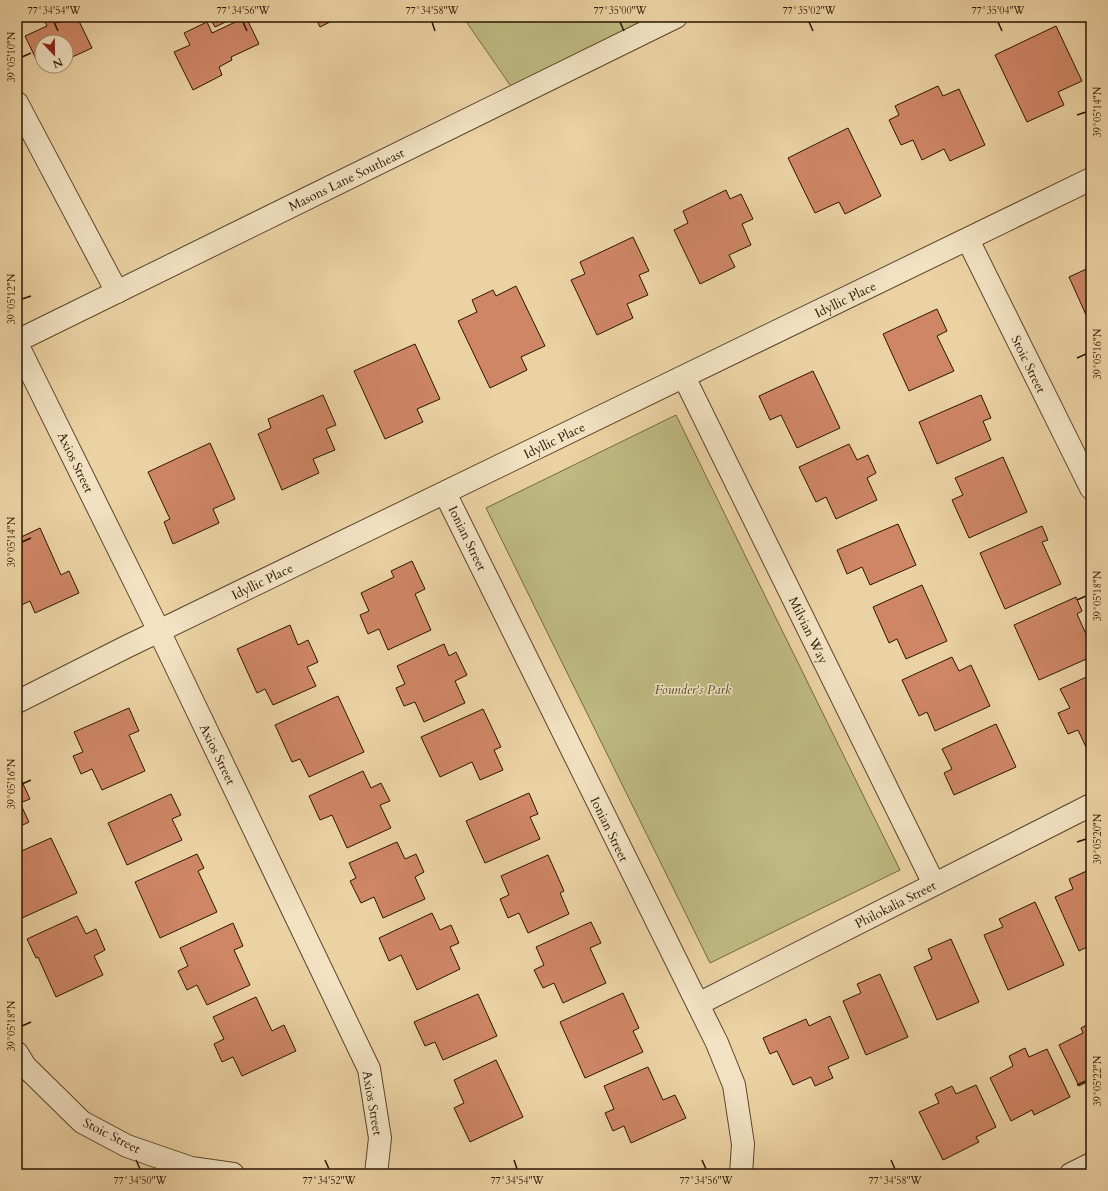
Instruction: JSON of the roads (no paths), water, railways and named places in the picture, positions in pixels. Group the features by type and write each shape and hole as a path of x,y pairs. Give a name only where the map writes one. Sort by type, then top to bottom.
{"street":[{"name":"Masons Lane Southeast","path":"17,343 676,17"},
{"path":"17,103 118,292"},
{"name":"Idyllic Place","path":"17,702 159,631 1091,180"},
{"name":"Stoic Street","path":"968,240 1091,488"},
{"name":"Axios Street","path":"17,343 159,631 368,1069 380,1138 376,1174"},
{"name":"Milvian Way","path":"684,376 934,884"},
{"name":"Ionian Street","path":"445,493 717,1043 734,1085 743,1144 741,1174"},
{"name":"Philokalia Street","path":"698,1004 1091,805"},
{"name":"Stoic Street","path":"17,1053 25,1066 82,1122 127,1146 191,1168 233,1174"},
{"path":"1071,1174 1091,1164"}],"park label":[{"name":"Founder's Park","path":"693,689"}]}
